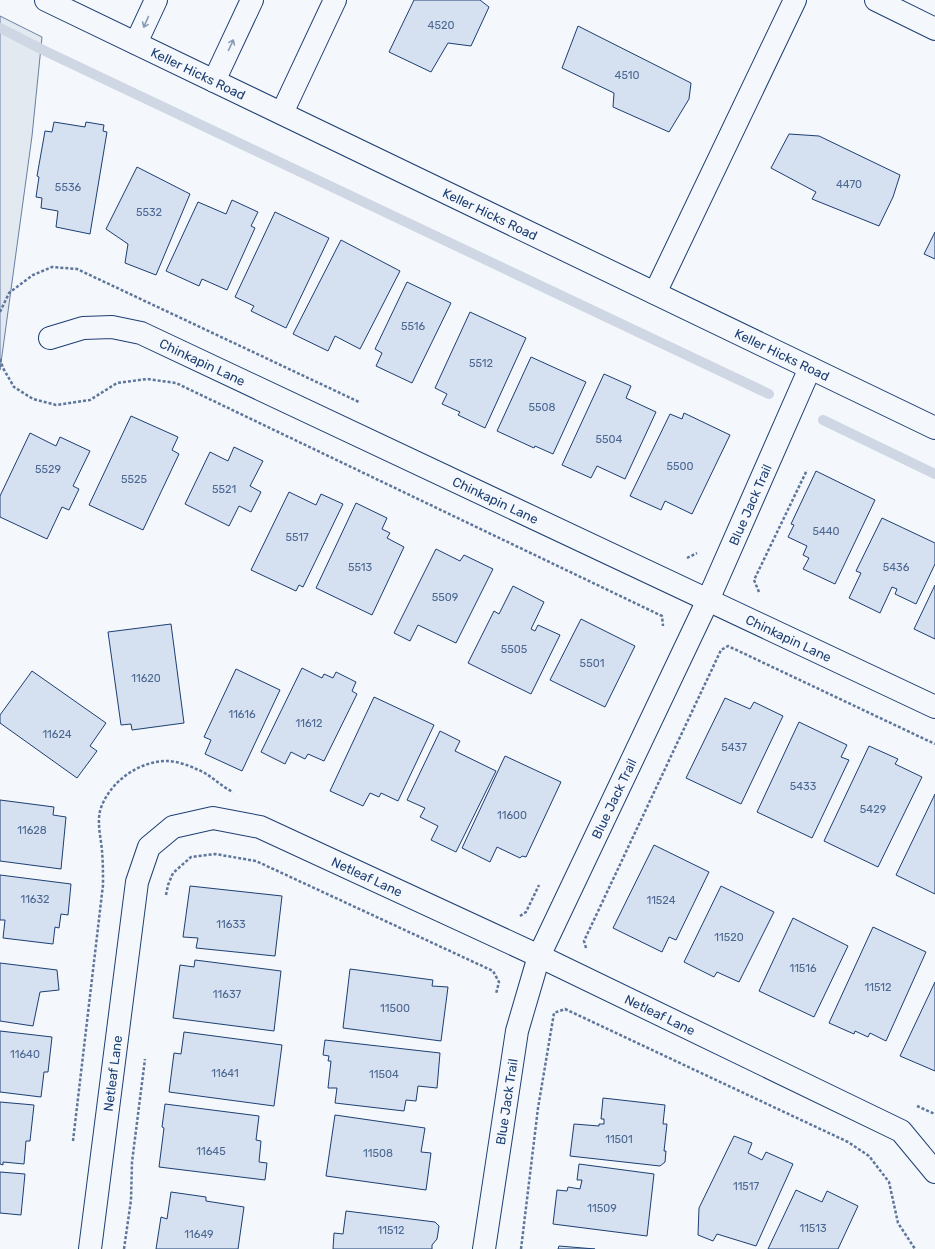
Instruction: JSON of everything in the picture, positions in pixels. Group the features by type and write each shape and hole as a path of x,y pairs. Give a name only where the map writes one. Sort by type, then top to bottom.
{"street":[{"name":"Keller Hicks Road","path":"46,0 935,428"},
{"path":"136,43 156,0"},
{"path":"214,81 252,0"},
{"path":"282,114 335,0"},
{"path":"655,293 795,0"},
{"path":"876,0 935,29"},
{"name":"Chinkapin Lane","path":"50,338 83,328 112,326 141,333 935,707"},
{"name":"Blue Jack Trail","path":"484,1249 517,1031 539,956 708,600 810,368"},
{"name":"Netleaf Lane","path":"90,1249 137,882 149,847 173,828 213,818 260,827 539,956 901,1131 935,1172"}],"path":[{"path":"0,312 9,293 33,275 52,267 77,269 363,404"},
{"path":"0,359 3,368 14,387 33,399 56,405 90,400 117,383 147,379 176,383 662,616 664,625 660,632"},
{"path":"765,595 758,592 754,580 807,470"},
{"path":"687,558 697,554 700,546"},
{"path":"586,948 584,941 721,650 728,646 935,744"},
{"path":"73,1145 103,885 102,852 99,831 100,811 110,790 134,769 156,761 169,761 198,769 236,793"},
{"path":"165,897 168,885 174,873 191,857 215,854 256,861 493,971 499,982 496,998"},
{"path":"519,917 526,912 542,879"},
{"path":"521,1249 538,1108 554,1013 564,1009 848,1142 869,1156 889,1182 898,1223 915,1249"},
{"path":"124,1249 131,1200 132,1162 145,1056"},
{"path":"914,1105 935,1114"}],"shaded area":[{"path":"0,16 42,37 32,136 0,370"}],"building":[{"path":"414,0 480,0 489,7 471,46 448,43 431,72 389,52"},
{"path":"578,26 691,83 689,99 669,132 613,107 614,93 562,68"},
{"path":"54,122 85,127 86,122 104,125 103,131 107,132 90,234 56,227 58,211 41,208 42,198 36,197 39,177 37,176 45,131 52,132"},
{"path":"789,134 819,136 900,175 893,197 879,226 812,199 816,192 771,168"},
{"path":"137,167 190,194 156,275 125,263 128,244 106,229"},
{"path":"232,200 258,212 251,226 255,228 227,290 202,279 199,286 166,271 198,202 226,214"},
{"path":"275,212 329,238 286,328 251,311 254,306 235,297"},
{"path":"935,232 935,259 924,254"},
{"path":"341,240 400,271 360,349 335,336 328,351 293,334"},
{"path":"407,282 451,303 412,383 376,366 382,353 375,349"},
{"path":"470,312 526,338 485,428 458,415 460,412 442,404 447,394 435,388"},
{"path":"531,357 586,382 553,454 535,446 534,448 497,431"},
{"path":"604,374 631,386 626,398 656,412 625,479 597,466 591,478 562,465"},
{"path":"684,413 730,435 692,514 665,501 661,510 630,496 670,414 682,419"},
{"path":"131,416 178,437 172,450 179,454 143,530 89,505"},
{"path":"30,433 56,446 60,437 90,451 73,486 79,489 69,510 62,507 47,539 0,517 0,496"},
{"path":"234,447 263,461 250,486 261,492 251,512 239,506 229,526 185,504 210,452 228,461"},
{"path":"816,471 875,500 835,584 803,569 809,558 803,555 807,546 788,537 794,525 791,524"},
{"path":"289,492 316,505 321,494 343,504 303,587 299,585 296,591 251,570"},
{"path":"356,503 387,518 382,529 390,533 387,538 404,547 372,615 316,588"},
{"path":"882,518 935,543 935,564 916,604 895,594 897,589 892,587 880,613 849,598 861,573 856,571"},
{"path":"436,549 460,561 464,555 493,569 456,643 418,625 410,641 394,633"},
{"path":"935,585 935,639 914,629"},
{"path":"513,586 544,602 531,629 535,631 538,625 560,635 531,694 468,663 494,611 499,614"},
{"path":"581,619 635,646 605,707 550,680"},
{"path":"171,624 184,723 132,730 131,724 121,725 108,632"},
{"path":"302,668 322,678 324,674 333,678 336,672 356,682 352,691 357,694 324,761 308,754 305,759 291,752 285,764 261,752"},
{"path":"236,669 280,690 242,771 205,754 211,740 204,737"},
{"path":"32,671 106,723 90,746 97,751 77,778 0,723 0,715"},
{"path":"374,697 434,725 398,801 381,793 379,797 370,793 363,806 330,791"},
{"path":"725,698 750,709 754,702 783,716 741,804 686,778"},
{"path":"799,722 847,745 841,757 849,760 812,838 757,812"},
{"path":"440,731 460,741 455,751 496,771 456,852 431,840 438,826 420,817 425,808 407,800"},
{"path":"869,746 898,759 895,764 922,777 878,867 824,841"},
{"path":"505,756 561,782 526,857 522,856 520,858 497,847 490,862 462,848"},
{"path":"935,794 935,894 896,875"},
{"path":"0,800 54,807 53,815 66,817 61,869 0,861"},
{"path":"654,845 709,872 676,940 669,937 662,952 613,928"},
{"path":"0,875 71,884 68,915 61,914 59,928 55,927 53,944 3,938 5,920 0,920"},
{"path":"190,886 282,896 275,956 196,948 198,938 183,937"},
{"path":"721,886 774,912 739,982 717,972 714,977 684,962"},
{"path":"793,918 848,946 814,1017 759,991"},
{"path":"873,927 926,952 886,1041 870,1033 868,1037 855,1031 854,1034 829,1023"},
{"path":"195,960 281,971 274,1031 173,1018 180,965 194,967"},
{"path":"0,963 57,970 59,990 40,992 33,1026 0,1021"},
{"path":"350,969 433,980 432,986 448,987 441,1041 343,1028"},
{"path":"935,982 935,1071 900,1056"},
{"path":"0,1031 52,1037 48,1072 44,1072 41,1097 0,1092"},
{"path":"184,1032 282,1045 274,1106 169,1092 174,1053 181,1054"},
{"path":"325,1040 440,1053 437,1088 418,1086 416,1101 406,1100 404,1111 335,1103 337,1088 328,1088 331,1061 328,1061 329,1056 323,1055"},
{"path":"603,1098 665,1105 663,1124 667,1124 664,1151 666,1151 665,1162 660,1166 570,1156 574,1124 599,1126 599,1124 604,1124 604,1119 601,1119"},
{"path":"0,1102 34,1105 30,1141 26,1141 24,1164 3,1162 3,1165 0,1164"},
{"path":"165,1104 259,1116 256,1140 261,1141 259,1162 267,1163 265,1180 159,1167 164,1128 162,1127"},
{"path":"335,1115 425,1128 421,1152 431,1153 426,1190 326,1176"},
{"path":"734,1136 752,1143 748,1153 762,1160 766,1152 793,1164 756,1246 717,1234 713,1241 698,1235 699,1208"},
{"path":"579,1164 654,1174 647,1236 553,1224 557,1190 567,1191 568,1187 580,1189 582,1180 577,1180"},
{"path":"0,1172 25,1174 21,1215 0,1213"},
{"path":"796,1190 822,1202 827,1191 858,1206 838,1249 768,1249"},
{"path":"171,1192 206,1197 206,1201 244,1207 238,1249 156,1249 161,1217 167,1219"},
{"path":"346,1211 435,1222 439,1226 437,1239 432,1245 432,1249 333,1249 334,1233 343,1234"},
{"path":"559,1246 595,1249 558,1249"}],"waterway":[{"path":"0,28 45,51 769,394"},
{"path":"823,420 935,474"}]}
